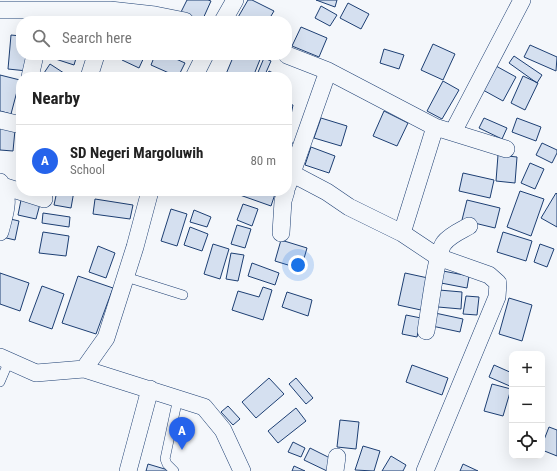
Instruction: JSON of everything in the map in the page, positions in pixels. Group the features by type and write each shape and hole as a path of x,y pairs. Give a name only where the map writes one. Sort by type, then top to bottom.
{"street":[{"path":"227,16 235,0"},
{"path":"453,132 522,0"},
{"path":"0,10 39,16 82,5 108,15 160,16"},
{"path":"292,57 328,71 435,127 506,149"},
{"path":"31,72 34,60"},
{"path":"91,72 94,60"},
{"path":"196,72 202,60"},
{"path":"292,172 328,71"},
{"path":"0,120 16,125"},
{"path":"402,233 435,127"},
{"path":"292,181 327,192 349,207 402,233 438,257 489,275 498,283 498,297 426,471"},
{"path":"2,184 16,189"},
{"path":"0,232 7,207 6,196 2,184"},
{"path":"38,196 44,198"},
{"path":"84,369 106,338 126,277 149,196"},
{"path":"281,233 284,196"},
{"path":"426,331 438,257 443,244 454,233 469,226"},
{"path":"4,359 36,373 84,369 204,407 223,430 242,471"},
{"path":"128,471 150,389"}],"lane":[{"path":"126,277 183,295"},
{"path":"0,382 4,359"},
{"path":"174,471 167,464 165,459 178,398"}],"building":[{"path":"187,0 211,1 204,16 190,16 181,12"},
{"path":"248,0 252,0 274,11 271,16 239,16"},
{"path":"316,0 337,0 335,7"},
{"path":"348,3 369,14 361,29 340,18"},
{"path":"321,6 337,15 330,26 315,18"},
{"path":"61,13 72,16 60,16"},
{"path":"301,27 327,38 319,57 292,46"},
{"path":"11,35 16,36 16,60 28,60 27,71 8,69"},
{"path":"433,44 455,54 443,80 421,70"},
{"path":"530,45 557,57 556,71 524,57"},
{"path":"384,49 404,55 399,69 380,63"},
{"path":"514,56 542,75 537,83 509,63"},
{"path":"58,60 76,60 74,65"},
{"path":"122,60 143,60 139,68"},
{"path":"153,60 178,60 185,63 180,72 167,72 151,65"},
{"path":"232,60 260,60 255,72 227,72"},
{"path":"263,60 271,61 266,72 258,72"},
{"path":"50,64 62,72 45,72"},
{"path":"496,66 516,77 503,101 483,90"},
{"path":"0,75 16,79 16,95 11,114 0,111"},
{"path":"523,76 538,83 525,110 511,103"},
{"path":"443,81 459,90 442,119 427,111"},
{"path":"384,111 408,123 397,146 373,136"},
{"path":"321,118 347,126 341,146 314,138"},
{"path":"484,118 507,128 502,139 479,128"},
{"path":"517,118 541,127 536,141 512,132"},
{"path":"0,128 15,130 13,151 0,150"},
{"path":"292,143 295,144 292,152"},
{"path":"542,143 557,150 552,163 536,155"},
{"path":"311,147 335,156 329,173 305,165"},
{"path":"498,155 517,157 515,183 496,181"},
{"path":"530,163 544,169 535,189 521,183"},
{"path":"463,173 494,180 490,198 459,191"},
{"path":"520,191 544,199 531,236 507,227"},
{"path":"556,193 557,194 557,227 541,218"},
{"path":"56,196 73,196 71,208 54,205"},
{"path":"243,196 274,196 271,206"},
{"path":"95,199 133,205 130,219 93,214"},
{"path":"21,200 40,204 36,219 18,215"},
{"path":"467,200 500,208 495,228 462,220"},
{"path":"243,204 258,209 252,226 237,220"},
{"path":"171,209 187,214 177,246 161,241"},
{"path":"194,210 211,217 207,227 190,222"},
{"path":"43,213 70,217 69,227 42,223"},
{"path":"6,218 19,221 15,240 2,237"},
{"path":"237,225 251,229 245,248 231,244"},
{"path":"190,227 208,234 202,251 184,245"},
{"path":"43,232 69,236 66,256 39,253"},
{"path":"503,232 532,241 526,261 497,252"},
{"path":"281,240 307,248 301,269 275,261"},
{"path":"213,244 229,249 220,279 204,274"},
{"path":"540,244 554,249 547,267 534,262"},
{"path":"98,246 115,253 106,278 89,272"},
{"path":"231,253 244,255 238,281 226,279"},
{"path":"252,263 279,273 275,285 248,276"},
{"path":"443,271 469,276 467,288 441,283"},
{"path":"0,273 29,283 20,311 0,304"},
{"path":"405,273 428,278 421,310 398,305"},
{"path":"78,276 113,288 96,334 62,323"},
{"path":"42,286 64,294 52,329 29,321"},
{"path":"263,287 272,290 263,320 232,310 238,291 259,297"},
{"path":"439,290 462,292 461,309 438,307"},
{"path":"287,292 312,300 308,316 282,307"},
{"path":"466,296 479,297 477,315 463,314"},
{"path":"509,298 532,305 522,341 499,334"},
{"path":"435,313 463,319 460,332 432,326"},
{"path":"406,315 421,318 417,337 402,334"},
{"path":"412,365 448,378 442,395 406,382"},
{"path":"494,365 509,372 509,386 489,377"},
{"path":"269,378 284,394 256,418 242,402"},
{"path":"296,378 313,398 306,404 289,384"},
{"path":"492,384 509,388 509,396 503,416 484,411"},
{"path":"228,406 240,419 233,425 221,412"},
{"path":"296,408 306,421 278,443 268,431"},
{"path":"340,420 359,422 356,449 337,447"},
{"path":"549,427 557,430 557,456 545,451 545,437"},
{"path":"293,442 305,448 301,457 288,452"},
{"path":"363,446 380,451 374,471 355,470"},
{"path":"310,448 334,460 327,471 304,460"},
{"path":"391,456 406,465 403,471 382,471"},
{"path":"148,464 168,470 146,471"},
{"path":"463,464 478,471 460,471"},
{"path":"294,466 305,471 292,471"}],"place":[{"name":"SD Negeri Margoluwih","path":"182,450"}]}
